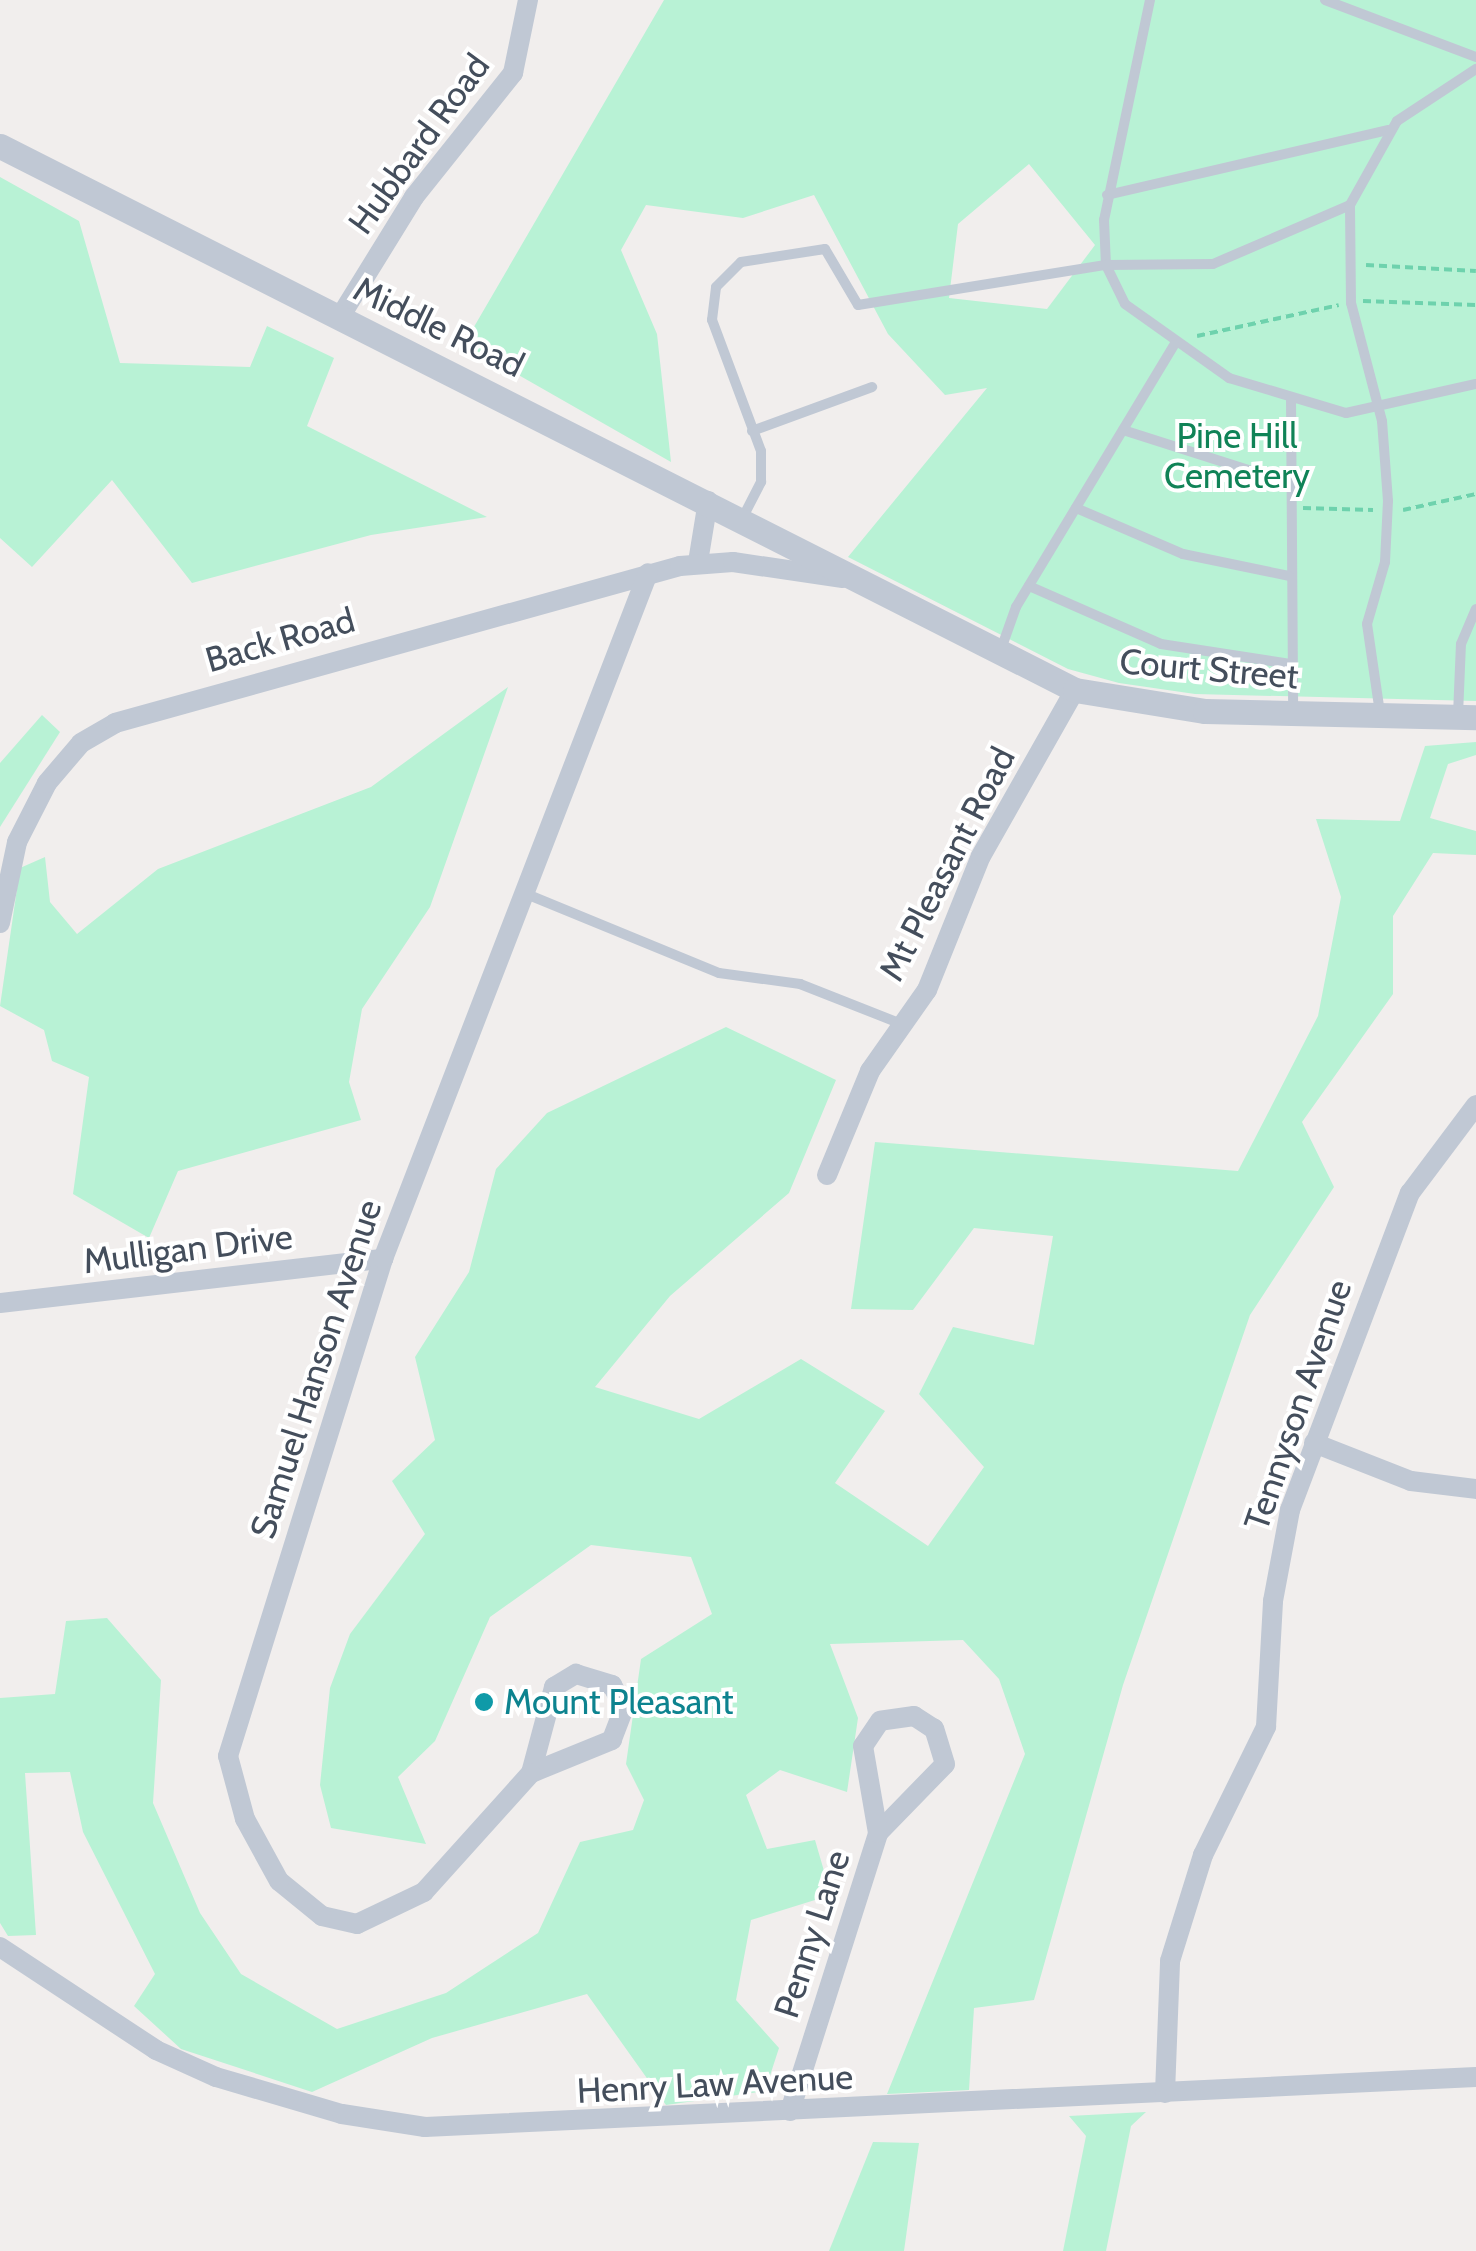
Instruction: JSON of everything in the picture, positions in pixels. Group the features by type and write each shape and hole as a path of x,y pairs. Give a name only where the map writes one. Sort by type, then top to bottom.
{"street":[{"name":"Hubbard Road","path":"340,317 414,197 500,95 522,50 528,0"},
{"name":"Middle Road","path":"0,146 708,501 844,578"},
{"path":"698,562 708,501"},
{"name":"Back Road","path":"0,923 30,813 64,760 97,732 648,573 698,562 844,578"},
{"name":"Samuel Hanson Avenue","path":"531,1773 554,1687 576,1674 612,1685 624,1708 612,1740 531,1773 424,1892 357,1924 322,1916 290,1895 235,1794 230,1738 382,1259 648,573"},
{"name":"Court Street","path":"844,578 1075,690 1160,706 1467,716"},
{"name":"Mt Pleasant Road","path":"828,1176 900,1023 926,990 980,856 1075,690"},
{"name":"Tennyson Avenue","path":"1165,2093 1170,1961 1202,1855 1260,1751 1276,1572 1314,1444 1410,1192 1476,1105"},
{"name":"Mulligan Drive","path":"0,1303 382,1259"},
{"path":"1314,1444 1410,1481 1476,1489"},
{"name":"Penny Lane","path":"790,2111 878,1833 945,1764 934,1729 914,1716 880,1721 863,1746 878,1833"},
{"name":"Henry Law Avenue","path":"0,1948 183,2063 342,2114 476,2128 1476,2077"}],"lane":[{"path":"1150,0 1106,195 1106,265 1125,304 1174,346 1291,399 1346,413 1380,410 1476,384"},
{"path":"1325,0 1475,63 1390,129 1350,206 1352,303 1380,410 1385,562 1366,624 1380,714"},
{"path":"1106,195 1390,129"},
{"path":"742,519 761,482 752,431 712,320 716,287 741,262 825,249 858,306 1106,265 1213,264 1350,206"},
{"path":"999,655 1029,586 1174,346"},
{"path":"752,431 872,387"},
{"path":"1291,399 1289,576 1293,712"},
{"path":"1123,430 1289,482"},
{"path":"1076,508 1183,554 1289,576"},
{"path":"1029,586 1161,644 1290,664"},
{"path":"1467,716 1461,644 1475,614"},
{"path":"524,893 719,973 800,984 900,1023"}],"path":[{"path":"1349,266 1476,271"},
{"path":"1174,346 1352,303 1425,297 1476,305"}],"green space":[{"name":"Pine Hill Cemetery","path":"664,0 1476,0 1476,701 1195,694 1119,683 1068,669 848,557 987,388 945,395 888,334 814,195 743,218 646,205 621,250 657,334 671,462 464,344","holes":["1029,164 1095,245 1047,309 949,298 958,224"]},
{"path":"0,177 79,221 120,363 250,367 267,326 334,358 307,426 487,517 371,535 192,583 112,480 32,567 0,538"},
{"path":"508,687 430,907 362,1009 349,1082 361,1120 178,1171 149,1238 73,1194 89,1077 52,1061 44,1030 0,1006 20,868 45,857 50,902 77,934 158,869 371,787"},
{"path":"42,715 60,732 0,827 0,763"},
{"path":"1476,742 1476,755 1448,764 1430,818 1476,831 1476,855 1433,853 1393,916 1393,994 1302,1122 1334,1187 1250,1315 1123,1685 1034,2000 974,2008 969,2090 887,2094 1025,1754 999,1679 963,1640 830,1644 858,1718 847,1792 780,1770 746,1795 767,1849 815,1840 831,1895 751,1920 736,2000 779,2048 765,2091 666,2105 587,1994 432,2038 312,2092 181,2049 134,2006 155,1974 83,1832 70,1772 25,1773 36,1935 8,1936 0,1923 0,1698 55,1694 66,1621 107,1618 161,1680 153,1803 200,1913 241,1974 337,2029 446,1993 538,1933 580,1842 633,1830 644,1800 626,1764 641,1659 712,1614 691,1557 591,1545 490,1617 435,1741 398,1777 426,1844 331,1828 320,1785 330,1688 350,1634 425,1534 392,1481 435,1440 415,1357 469,1272 496,1169 547,1113 726,1027 836,1080 789,1193 670,1296 595,1387 699,1419 801,1359 885,1411 835,1483 928,1546 984,1467 919,1394 953,1327 1034,1345 1053,1236 974,1228 913,1310 851,1309 875,1142 1238,1171 1318,1016 1341,897 1316,819 1400,821 1425,746"},
{"path":"1146,2112 1131,2126 1106,2251 1063,2251 1086,2136 1069,2116"},
{"path":"873,2142 919,2143 904,2251 829,2251"}],"place":[{"name":"Mount Pleasant","path":"484,1702"}]}
